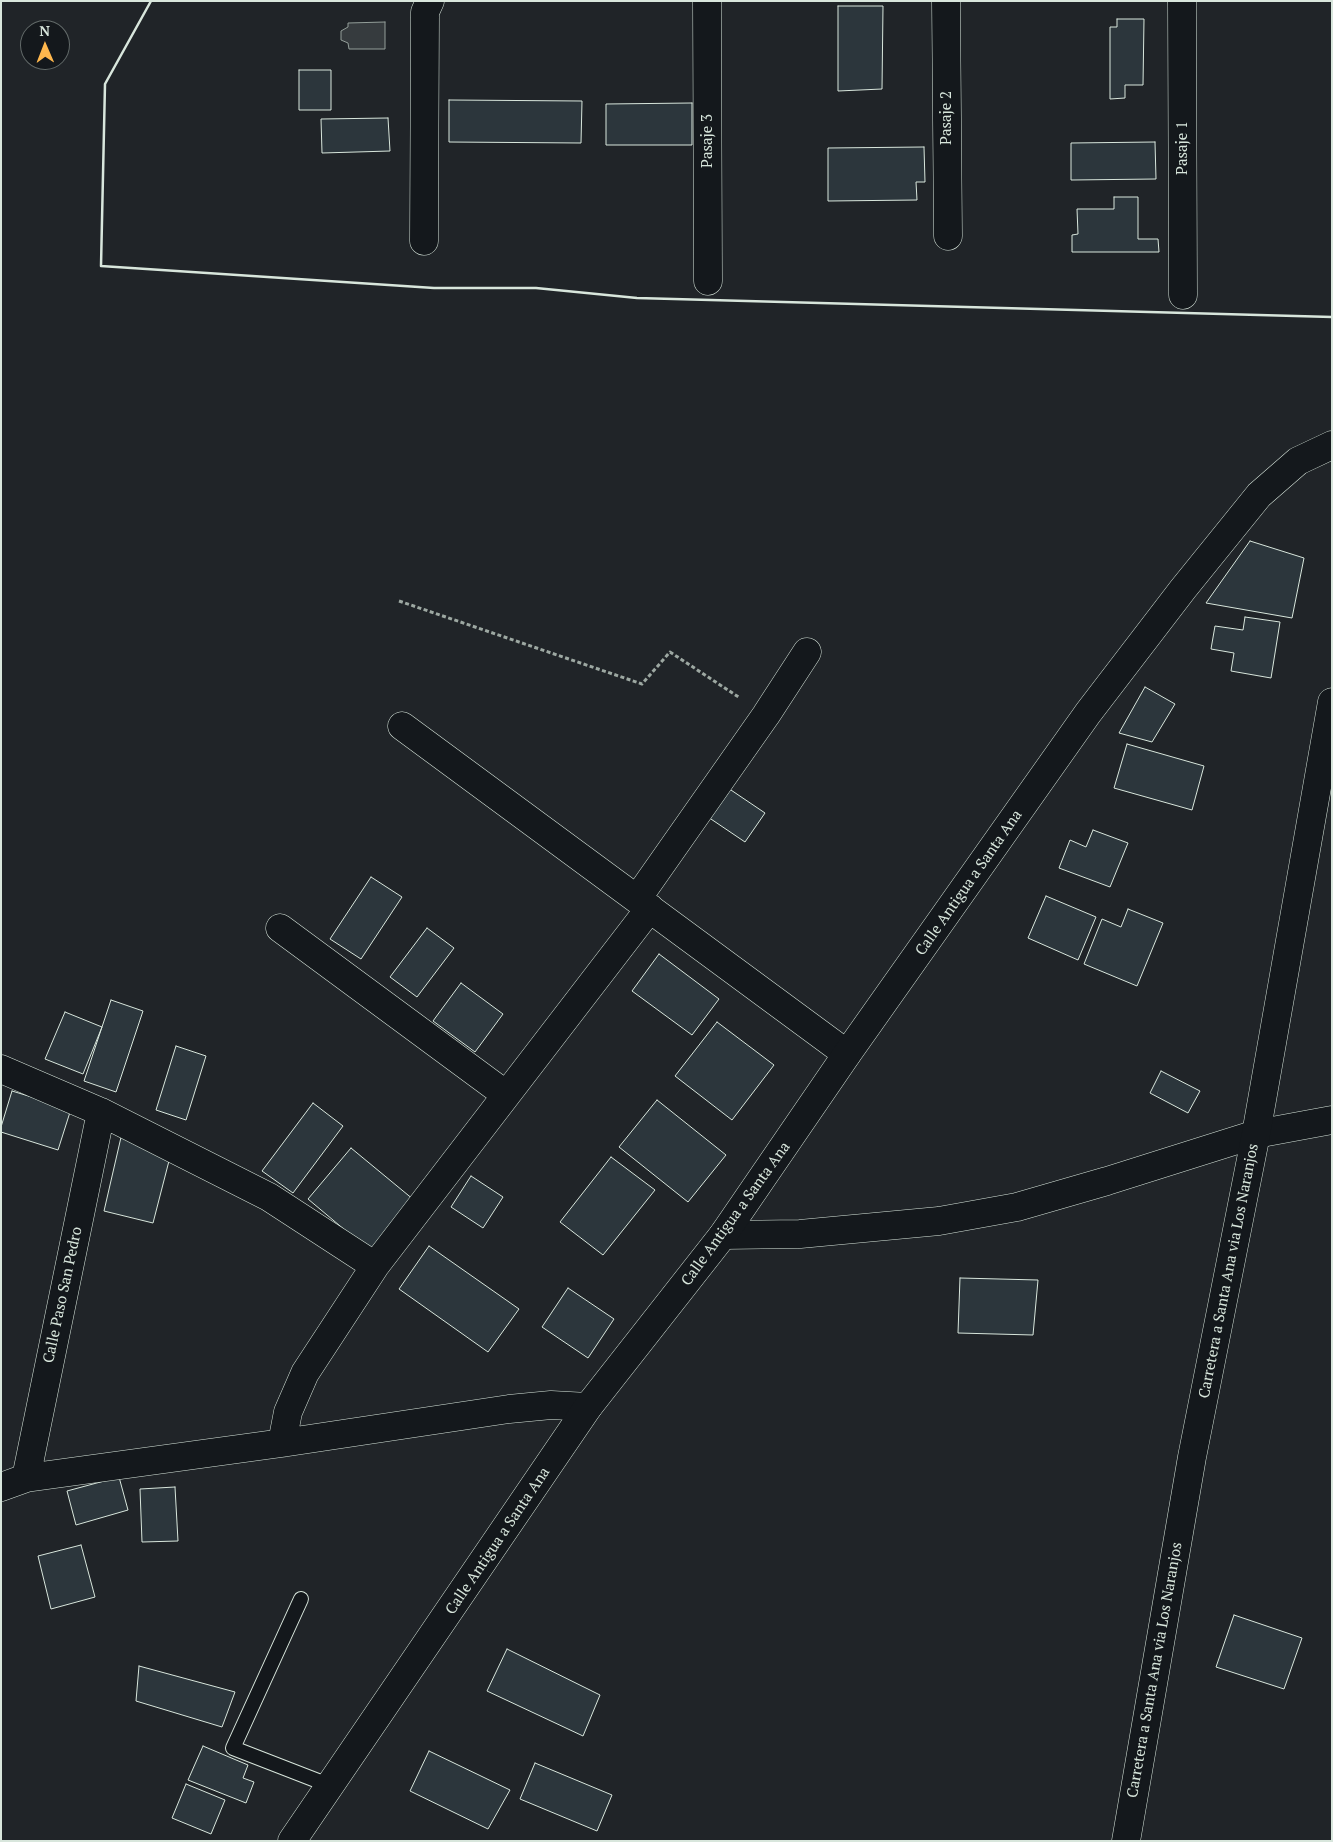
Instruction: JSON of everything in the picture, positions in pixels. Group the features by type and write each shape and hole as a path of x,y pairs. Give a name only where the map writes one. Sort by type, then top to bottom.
{"street":[{"path":"424,241 425,12 430,1"},
{"name":"Pasaje 3","path":"707,1 708,281"},
{"name":"Pasaje 2","path":"946,1 948,236"},
{"name":"Pasaje 1","path":"1182,1 1183,295"},
{"name":"Calle Antigua a Santa Ana","path":"292,1841 588,1407 724,1235 847,1054 1088,714 1183,589 1259,495 1298,462 1332,445"},
{"path":"282,1443 288,1412 306,1373 375,1266 505,1094 643,904 807,652"},
{"name":"Carretera a Santa Ana via Los Naranjos","path":"1126,1841 1192,1457 1256,1134 1332,702"},
{"path":"402,726 847,1054"},
{"path":"280,928 505,1094"},
{"path":"1,1069 100,1112 269,1197 375,1266"},
{"name":"Calle Paso San Pedro","path":"14,1483 100,1112"},
{"path":"724,1235 800,1234 939,1221 1017,1207 1256,1134 1332,1120"},
{"path":"14,1483 508,1409 551,1405 588,1407"}],"lane":[{"path":"301,1599 232,1748 331,1786"}],"path":[{"path":"399,601 642,684 670,652 766,715"}],"shaded area":[{"path":"1,1 1332,1 1332,1841 1,1841"},
{"path":"385,22 385,49 349,49 348,43 341,40 341,31 348,27 348,23"}],"building":[{"path":"838,6 883,6 882,89 838,91"},
{"path":"1117,19 1144,19 1143,85 1125,85 1125,98 1110,99 1110,27 1117,27"},
{"path":"299,70 331,70 331,110 299,110"},
{"path":"449,100 582,101 581,143 449,142"},
{"path":"692,103 692,145 606,145 606,104"},
{"path":"388,118 390,151 322,153 321,119"},
{"path":"1155,142 1156,179 1071,180 1071,143"},
{"path":"924,147 925,182 916,182 917,200 828,201 828,148"},
{"path":"1114,197 1138,197 1138,239 1158,239 1159,252 1072,252 1072,235 1078,234 1077,209 1114,209"},
{"path":"1250,541 1304,558 1292,618 1206,603"},
{"path":"1245,617 1280,622 1271,678 1231,671 1234,653 1211,649 1215,626 1243,630"},
{"path":"1145,687 1175,704 1152,742 1119,733"},
{"path":"1127,744 1204,766 1192,810 1114,788"},
{"path":"725,786 765,813 745,842 705,815"},
{"path":"1093,830 1128,843 1110,887 1059,868 1070,840 1086,847"},
{"path":"371,877 402,897 361,959 330,939"},
{"path":"1046,896 1096,917 1078,960 1028,938"},
{"path":"1128,909 1163,923 1137,986 1084,964 1102,919 1121,927"},
{"path":"427,928 454,948 417,997 390,977"},
{"path":"659,954 719,999 692,1035 632,991"},
{"path":"461,983 503,1014 475,1052 433,1021"},
{"path":"111,1000 143,1011 116,1092 84,1081"},
{"path":"65,1012 102,1027 83,1074 45,1059"},
{"path":"717,1022 774,1065 732,1120 675,1076"},
{"path":"176,1046 206,1056 186,1120 156,1110"},
{"path":"1161,1071 1200,1091 1188,1113 1150,1093"},
{"path":"12,1091 71,1109 58,1150 1,1132"},
{"path":"657,1100 726,1155 688,1202 619,1147"},
{"path":"313,1103 343,1126 293,1193 262,1171"},
{"path":"122,1133 170,1157 153,1223 104,1211"},
{"path":"351,1148 414,1200 371,1252 308,1199"},
{"path":"611,1157 655,1190 603,1255 560,1222"},
{"path":"471,1176 503,1197 483,1228 451,1207"},
{"path":"429,1246 519,1309 488,1352 399,1289"},
{"path":"960,1278 1038,1280 1033,1335 958,1333"},
{"path":"568,1288 614,1319 588,1358 542,1327"},
{"path":"119,1477 128,1510 76,1525 67,1491"},
{"path":"175,1487 178,1541 142,1542 140,1489"},
{"path":"81,1545 95,1597 51,1609 38,1556"},
{"path":"1234,1615 1302,1638 1284,1689 1216,1667"},
{"path":"507,1649 600,1695 583,1736 487,1691"},
{"path":"139,1666 235,1692 222,1727 136,1701"},
{"path":"203,1746 248,1765 243,1778 254,1782 246,1803 188,1780"},
{"path":"429,1751 510,1790 488,1829 410,1791"},
{"path":"535,1763 612,1795 597,1831 520,1799"},
{"path":"186,1784 225,1800 211,1834 172,1818"}],"wall":[{"path":"151,1 105,84 101,266 434,288 536,288 637,298 1332,317"}]}
